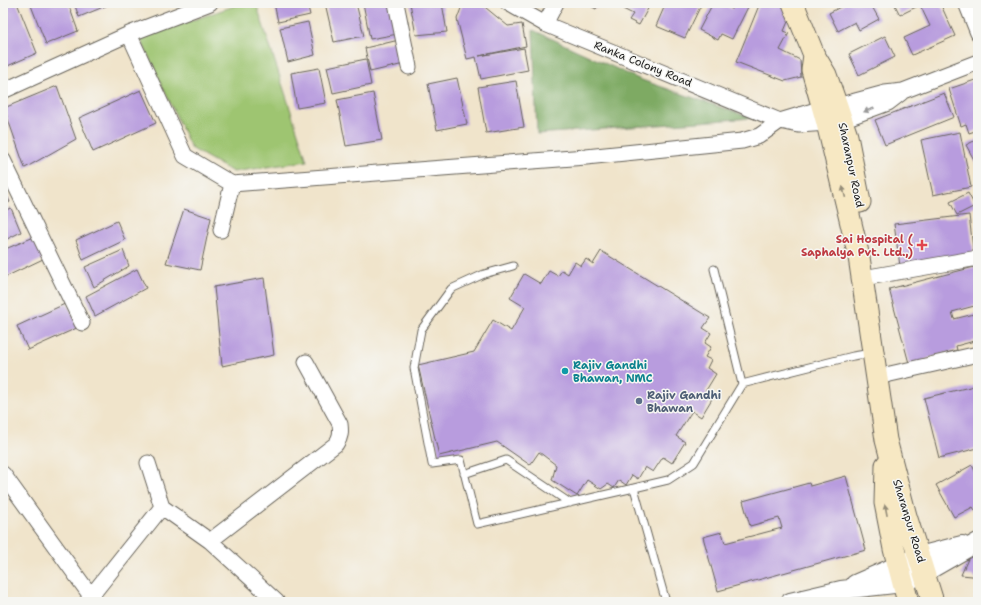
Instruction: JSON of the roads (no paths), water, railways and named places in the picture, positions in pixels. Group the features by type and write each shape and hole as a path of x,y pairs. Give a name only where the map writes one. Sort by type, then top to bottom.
{"main road":[{"name":"Sharanpur Road","path":"792,3 814,54 826,75 832,114 847,136 861,204 860,257 886,440 911,532 932,600"},
{"name":"Sharanpur Road","path":"886,440 885,503 902,588"}],"street":[{"path":"3,91 129,34 210,3"},
{"path":"396,3 408,67"},
{"name":"Ranka Colony Road","path":"508,3 545,24 780,121 799,125 885,93 903,91 978,62"},
{"path":"545,24 556,3"},
{"path":"966,3 978,33"},
{"path":"129,34 184,156 232,184 586,157 742,142 759,136 780,121"},
{"path":"3,160 82,323"},
{"path":"221,230 232,184"},
{"path":"863,278 978,258"},
{"path":"877,377 978,354"},
{"path":"210,541 336,444 340,438 342,432 340,424 306,362"},
{"path":"148,463 162,507 210,541 277,602"},
{"path":"3,474 89,599 162,507"},
{"path":"911,532 942,556"},
{"path":"878,579 892,539"},
{"path":"790,602 841,590 878,579 902,588 922,564 978,541"},
{"path":"932,600 942,556"}],"lane":[{"path":"513,266 484,274 451,289 421,330 414,368 432,464 461,460 477,524 668,480 694,463 742,384 873,352"},
{"path":"714,269 742,384"},
{"path":"464,474 506,460 570,502"},
{"path":"634,488 666,602"}],"place":[{"name":"Sai Hospital ( Saphalya Pvt. Ltd.,)","path":"922,245"},
{"name":"Rajiv Gandhi Bhawan, NMC","path":"565,371"},
{"name":"Rajiv Gandhi Bhawan","path":"639,401"}]}
